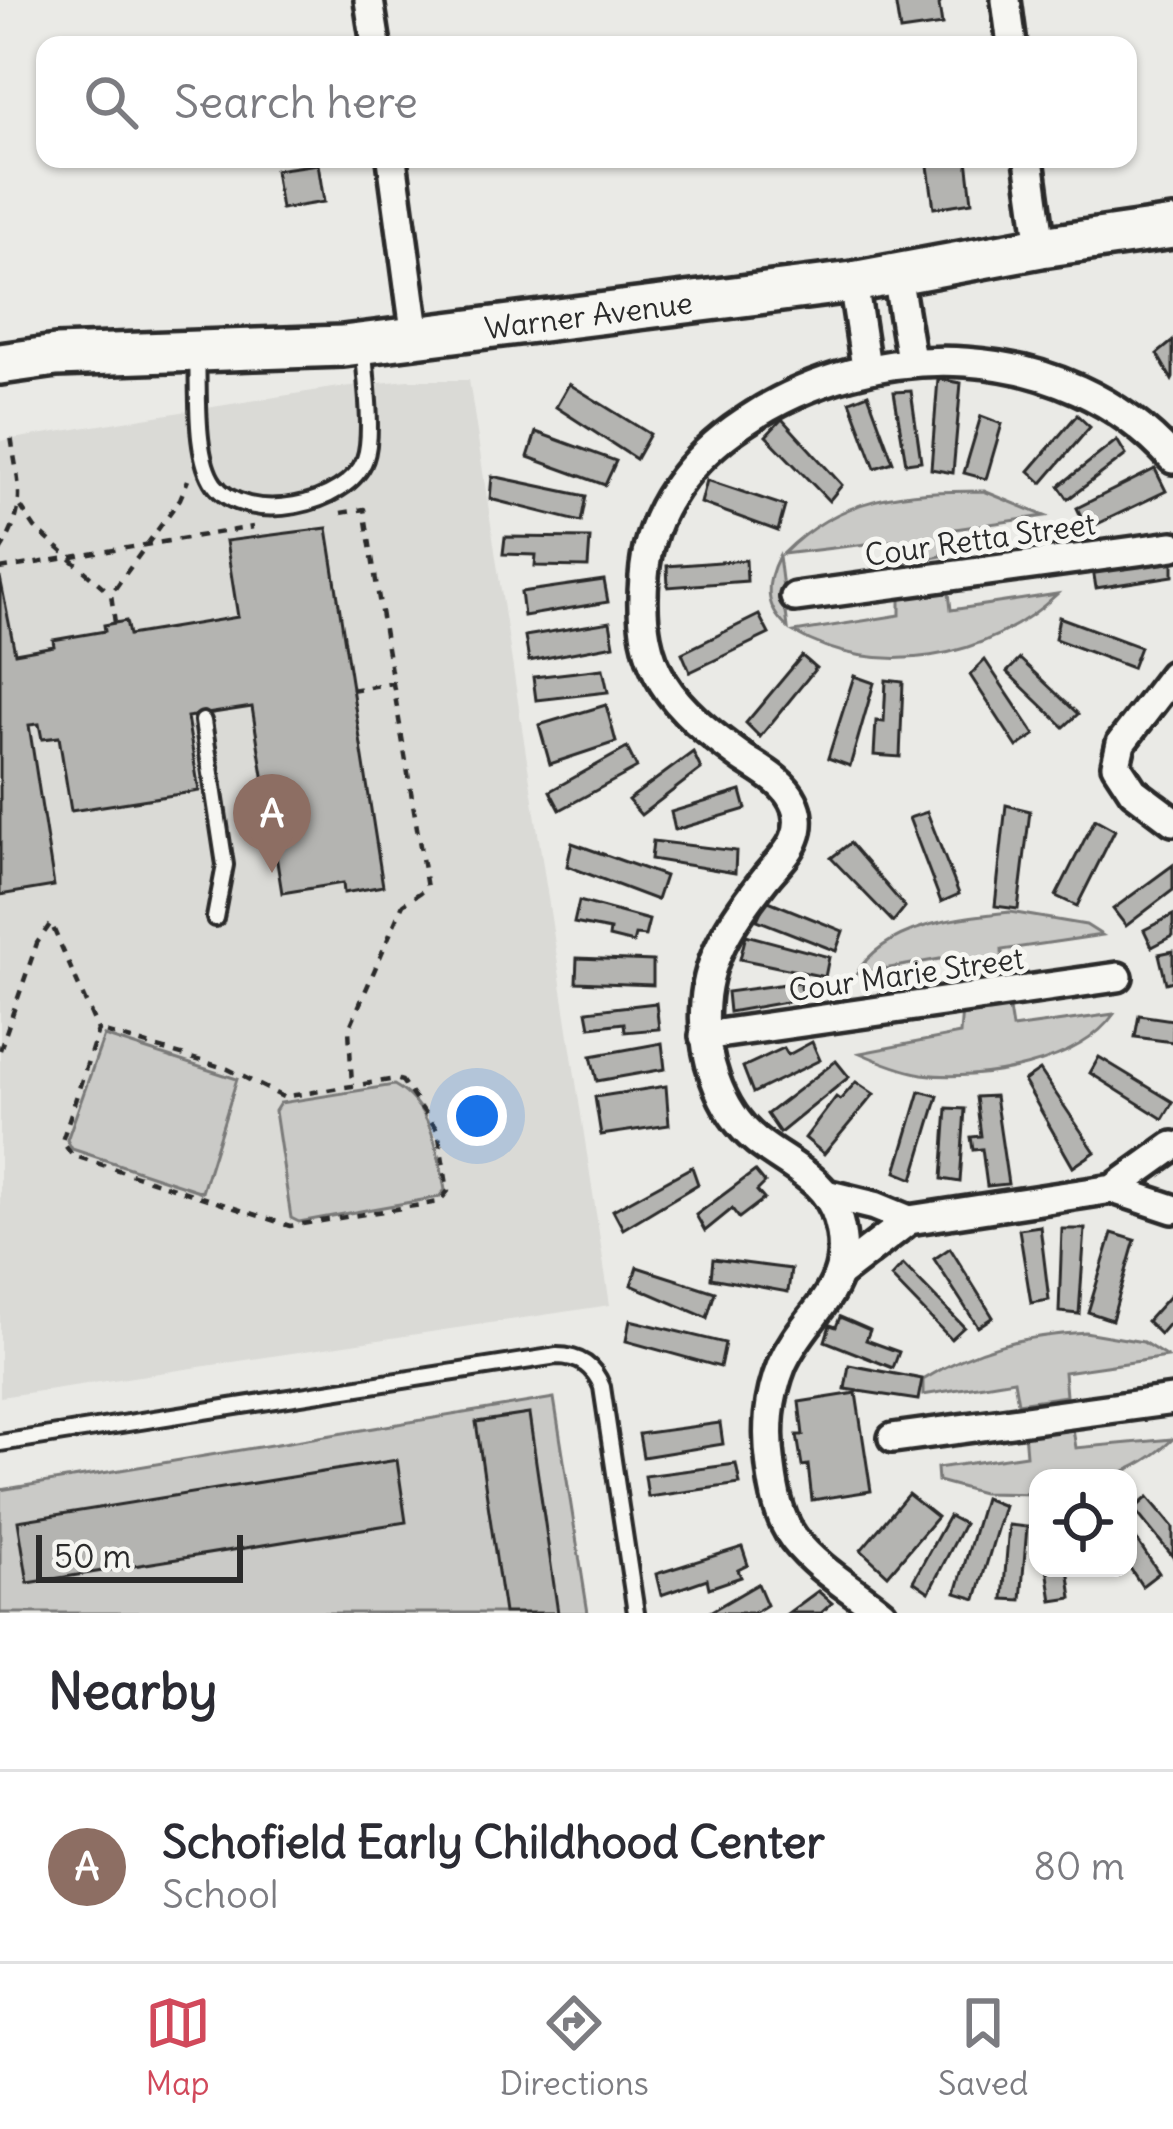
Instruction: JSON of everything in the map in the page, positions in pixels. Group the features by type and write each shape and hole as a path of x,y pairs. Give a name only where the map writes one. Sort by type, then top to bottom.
{"street":[{"path":"370,0 375,36"},
{"path":"1006,0 1011,36"},
{"path":"393,168 416,338"},
{"path":"1030,168 1041,247"},
{"name":"Warner Avenue","path":"0,364 56,356 416,338 853,282 1173,228"},
{"path":"897,275 911,360"},
{"path":"853,282 866,367"},
{"path":"883,1613 826,1571 793,1538 775,1498 772,1478 768,1405 784,1360 824,1305 839,1274 843,1258 838,1218 826,1194 808,1175 755,1140 739,1122 713,1072 704,1036 704,1002 717,950 742,908 794,842 799,825 795,804 782,784 685,712 663,687 643,616 644,573 652,533 689,467 722,436 801,389 866,367 911,360 995,365 1093,394 1125,413 1173,459"},
{"name":"Cour Retta Street","path":"795,597 1173,546"},
{"path":"1173,675 1121,743 1116,765 1133,791 1173,821"},
{"name":"Cour Marie Street","path":"704,1036 1118,977"},
{"path":"839,1274 909,1220 1112,1189 1173,1146"},
{"path":"1112,1189 1173,1209"},
{"path":"826,1194 909,1220"},
{"path":"893,1438 1173,1400"}],"lane":[{"path":"197,351 203,461 215,487 243,504 272,507 324,497 356,477 367,455 364,344"},
{"path":"203,721 225,866 214,918"},
{"path":"0,1443 572,1357 592,1370 602,1387 636,1613"}],"path":[{"path":"10,436 21,508 35,528 111,594 115,622"},
{"path":"111,594 180,499 189,478"},
{"path":"0,551 21,508"},
{"path":"342,512 364,509 427,888 403,904 349,1029 352,1086"},
{"path":"0,569 254,527"},
{"path":"352,690 393,682"},
{"path":"0,1050 37,943 51,923 98,1030 62,1141 72,1155 290,1226 439,1202 448,1191 439,1131 402,1081 283,1097 227,1070 98,1030"}],"shaded area":[{"path":"408,380 469,380 610,1305 0,1397 0,441"},
{"path":"984,491 1045,516 941,531 942,556 897,564 892,541 783,554 828,519 876,500"},
{"path":"779,556 788,628 774,612 769,594"},
{"path":"948,584 951,610 1057,594 999,635 931,656 860,656 794,632 900,615 900,589"},
{"path":"1010,912 1086,925 1102,935 1002,950 1003,975 958,982 951,957 856,974 869,957 903,934 946,921"},
{"path":"1008,1003 1012,1028 1114,1014 1077,1046 999,1072 922,1074 860,1053 960,1034 962,1008"},
{"path":"104,1036 237,1079 202,1192 72,1149 67,1140"},
{"path":"394,1085 425,1117 445,1190 439,1197 299,1222 291,1218 275,1111 280,1103"},
{"path":"1085,1332 1143,1342 1167,1357 1064,1372 1066,1396 1018,1403 1014,1380 923,1395 923,1380 981,1351 1021,1340"},
{"path":"554,1398 588,1613 0,1613 0,1490"},
{"path":"1072,1423 1076,1448 1173,1439 1129,1469 1029,1469 1029,1494 982,1493 938,1481 937,1468 1026,1455 1024,1431"}],"building":[{"path":"895,0 942,0 942,25 900,31"},
{"path":"319,168 324,202 281,209 275,170"},
{"path":"928,168 968,168 972,202 934,208"},
{"path":"1173,341 1173,378 1172,380 1157,354"},
{"path":"938,379 961,383 953,473 931,469"},
{"path":"569,384 650,434 636,459 556,407"},
{"path":"911,391 921,461 906,463 894,392"},
{"path":"868,394 893,462 875,468 850,401"},
{"path":"1077,415 1090,427 1042,483 1029,471"},
{"path":"981,416 1002,424 986,479 964,473"},
{"path":"782,419 842,485 829,501 766,436"},
{"path":"536,432 616,461 605,485 528,457"},
{"path":"1117,440 1126,455 1068,499 1059,486"},
{"path":"1155,469 1166,491 1087,529 1077,508"},
{"path":"492,476 586,496 581,522 490,499"},
{"path":"707,480 785,506 778,531 701,503"},
{"path":"327,528 383,886 344,893 343,883 282,893 252,707 187,717 199,791 71,811 59,737 42,739 39,724 29,725 54,886 0,895 0,577 15,653 54,646 53,640 105,631 104,625 126,621 129,635 238,617 226,541"},
{"path":"505,537 590,538 588,567 535,566 536,555 503,554"},
{"path":"1173,558 1173,576 1096,588 1093,569"},
{"path":"746,560 747,581 668,587 667,566"},
{"path":"604,580 608,602 524,616 521,592"},
{"path":"759,615 769,634 690,672 682,653"},
{"path":"1059,617 1140,647 1132,668 1055,639"},
{"path":"610,622 614,645 529,661 525,636"},
{"path":"802,656 816,668 760,737 746,723"},
{"path":"1020,659 1078,714 1064,727 1007,672"},
{"path":"985,660 1035,735 1017,747 970,675"},
{"path":"603,669 608,692 536,700 533,677"},
{"path":"854,676 874,683 850,766 828,758"},
{"path":"886,680 903,682 900,757 874,755 876,721 884,722"},
{"path":"606,705 616,742 550,764 539,725"},
{"path":"627,748 637,768 560,810 550,791"},
{"path":"693,752 701,769 641,815 628,800"},
{"path":"741,791 746,809 675,830 671,812"},
{"path":"1006,805 1030,811 1018,909 995,906"},
{"path":"927,812 959,894 941,902 909,818"},
{"path":"1095,819 1115,830 1077,906 1056,896"},
{"path":"653,841 736,851 735,873 651,859"},
{"path":"572,843 665,876 657,900 567,866"},
{"path":"850,843 905,907 893,922 831,858"},
{"path":"1173,865 1173,890 1126,926 1113,909"},
{"path":"766,900 843,931 836,951 757,920"},
{"path":"579,901 649,920 645,936 635,935 633,943 609,937 610,930 574,923"},
{"path":"1173,915 1173,936 1152,947 1144,930"},
{"path":"746,935 829,957 825,977 740,959"},
{"path":"1173,951 1173,981 1166,983 1159,954"},
{"path":"577,958 653,961 653,985 576,982"},
{"path":"800,982 803,999 729,1012 727,992"},
{"path":"656,1003 659,1029 625,1032 624,1023 590,1027 587,1011"},
{"path":"1139,1015 1173,1020 1173,1042 1135,1037"},
{"path":"812,1042 820,1060 753,1093 743,1067 784,1048 788,1055"},
{"path":"662,1043 665,1069 597,1081 591,1056"},
{"path":"1099,1057 1173,1102 1163,1119 1090,1073"},
{"path":"836,1061 849,1077 780,1133 767,1114"},
{"path":"1040,1070 1095,1152 1073,1167 1024,1081"},
{"path":"856,1082 874,1094 824,1154 805,1138 836,1097 840,1100"},
{"path":"666,1086 669,1125 601,1135 595,1097"},
{"path":"920,1091 938,1096 913,1179 896,1172"},
{"path":"995,1096 1008,1184 987,1186 982,1149 973,1150 971,1137 981,1136 976,1097"},
{"path":"947,1108 965,1109 960,1182 942,1179"},
{"path":"692,1167 698,1184 623,1229 613,1210"},
{"path":"755,1171 765,1183 757,1191 764,1199 739,1218 732,1209 705,1231 696,1215"},
{"path":"1040,1226 1049,1300 1031,1303 1019,1229"},
{"path":"1062,1229 1085,1229 1079,1314 1059,1312"},
{"path":"1112,1233 1135,1240 1112,1320 1088,1312"},
{"path":"950,1248 993,1317 978,1327 934,1259"},
{"path":"713,1259 791,1269 788,1292 711,1278"},
{"path":"903,1264 964,1327 951,1339 891,1277"},
{"path":"637,1267 715,1292 707,1318 631,1285"},
{"path":"1173,1292 1173,1319 1160,1334 1147,1321"},
{"path":"840,1317 870,1330 866,1340 899,1352 893,1368 825,1341 830,1325 836,1327"},
{"path":"630,1320 725,1343 720,1367 626,1341"},
{"path":"849,1365 922,1379 918,1400 845,1389"},
{"path":"856,1393 871,1491 812,1500 808,1465 802,1466 797,1435 803,1435 799,1402"},
{"path":"529,1414 558,1613 504,1613 476,1422"},
{"path":"720,1423 723,1444 643,1457 639,1434"},
{"path":"397,1460 406,1522 28,1583 18,1521"},
{"path":"736,1464 740,1484 648,1497 645,1476"},
{"path":"908,1494 937,1517 888,1575 861,1550"},
{"path":"1148,1497 1173,1527 1173,1557 1137,1513"},
{"path":"984,1498 1004,1506 976,1599 956,1593"},
{"path":"949,1516 964,1524 929,1592 913,1581"},
{"path":"1009,1525 1027,1527 1021,1600 1003,1599"},
{"path":"1137,1540 1159,1573 1142,1586 1136,1577"},
{"path":"742,1547 748,1565 738,1570 741,1577 709,1588 707,1579 661,1595 656,1574"},
{"path":"1048,1577 1069,1577 1072,1598 1052,1601"},
{"path":"758,1584 767,1605 754,1613 708,1613"},
{"path":"818,1591 832,1603 821,1613 788,1613"}],"place":[{"name":"Schofield Early Childhood Center","path":"272,873"}]}
